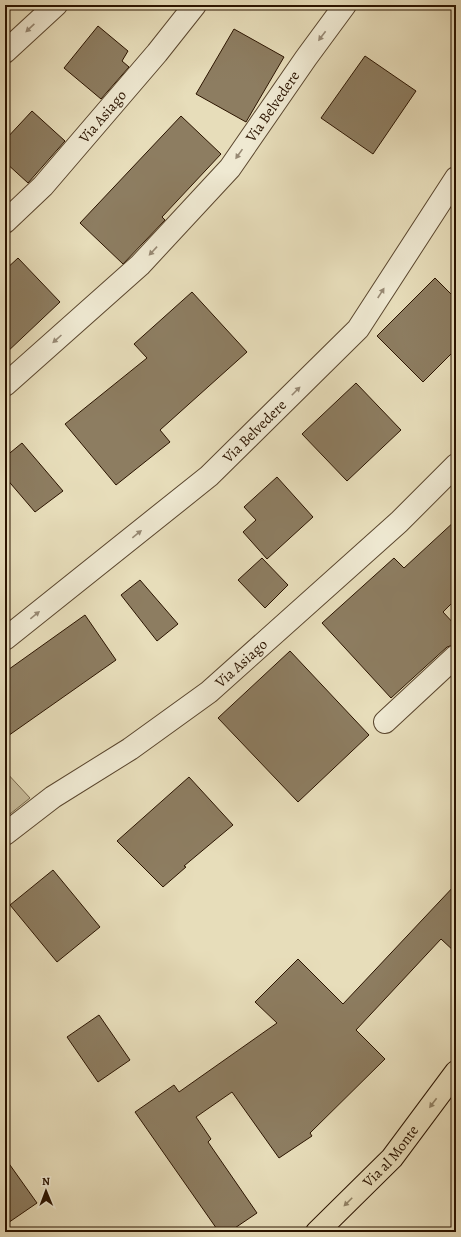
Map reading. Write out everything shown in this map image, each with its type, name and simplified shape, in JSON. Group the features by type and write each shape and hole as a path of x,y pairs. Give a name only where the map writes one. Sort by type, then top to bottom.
{"main road":[{"name":"Via al Monte","path":"317,1232 392,1158 456,1072"}],"street":[{"path":"5,52 56,5"},
{"name":"Via Asiago","path":"5,222 43,186 157,53 195,5"},
{"name":"Via Belvedere","path":"5,385 140,265 230,168 306,58 345,5"},
{"name":"Via Belvedere","path":"5,639 209,476 358,329 456,178"},
{"name":"Via Asiago","path":"5,834 53,797 130,748 209,692 399,522 456,464"},
{"path":"385,722 456,656"}],"shaded area":[{"path":"5,771 30,798 5,818"}],"building":[{"path":"98,26 128,51 122,61 129,67 101,99 64,68"},
{"path":"234,29 284,57 246,122 196,94"},
{"path":"365,56 416,91 373,154 321,118"},
{"path":"32,111 65,141 28,183 5,162 5,140"},
{"path":"181,116 221,154 162,217 165,220 123,264 80,223"},
{"path":"18,258 60,302 5,354 5,270"},
{"path":"435,278 456,299 456,349 423,382 377,336"},
{"path":"192,292 247,352 160,430 170,442 116,485 65,424 147,358 134,344"},
{"path":"356,383 401,430 347,481 302,434"},
{"path":"22,443 63,491 35,512 5,477 5,457"},
{"path":"277,477 313,517 267,559 243,532 256,520 244,507"},
{"path":"456,520 456,599 443,612 456,626 456,644 447,647 391,698 322,623 394,558 404,568"},
{"path":"262,558 288,585 265,608 238,580"},
{"path":"140,580 178,624 157,641 121,595"},
{"path":"85,615 116,660 5,738 5,672"},
{"path":"290,651 369,735 298,802 218,718"},
{"path":"189,777 233,825 184,866 186,867 163,887 117,841"},
{"path":"53,870 100,927 57,962 10,905"},
{"path":"456,884 456,953 441,939 356,1030 385,1059 310,1133 312,1136 279,1158 232,1092 196,1117 211,1139 208,1142 257,1213 229,1232 219,1232 135,1112 174,1085 179,1092 277,1023 255,1002 298,959 343,1004"},
{"path":"99,1015 130,1060 98,1082 67,1037"},
{"path":"5,1158 37,1203 5,1225"}]}
